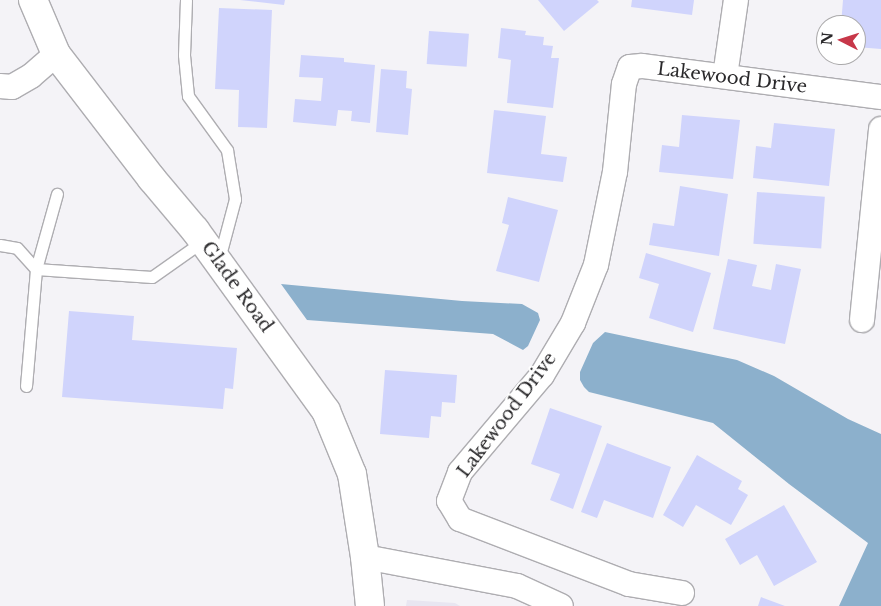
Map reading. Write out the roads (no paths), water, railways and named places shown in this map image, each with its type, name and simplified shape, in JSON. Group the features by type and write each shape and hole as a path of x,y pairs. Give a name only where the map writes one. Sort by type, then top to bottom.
{"main road":[{"name":"Glade Road","path":"33,0 56,54 152,179 211,251 326,411 352,474 365,557 370,606"}],"street":[{"path":"725,76 736,0"},
{"path":"0,86 12,87 31,76 56,54"},
{"name":"Lakewood Drive","path":"682,593 630,584 460,519 449,502 460,472 542,375 573,323 596,265 615,172 624,84 630,68 642,66 881,97"},
{"path":"862,320 881,129"},
{"path":"365,557 517,586 561,606"}],"lane":[{"path":"0,245 17,248 36,269 152,277 211,251 236,199 227,150 188,96 184,56 186,0"},
{"path":"26,386 36,269 57,194"}],"water":[{"path":"281,284 462,301 522,304 538,313 540,320 528,346 523,350 493,334 307,320"},
{"path":"605,332 737,360 774,376 848,419 881,434 881,606 839,606 868,543 789,484 713,423 589,392 580,380 580,372 593,343"}]}
